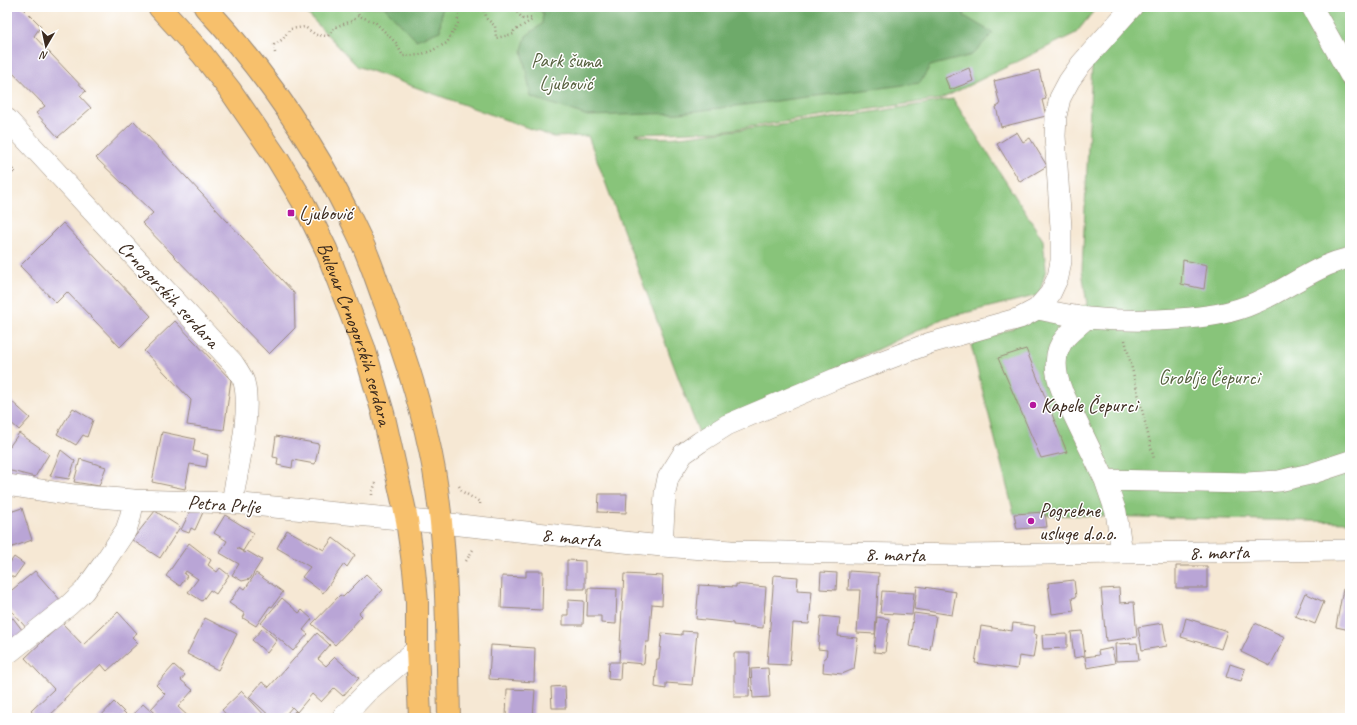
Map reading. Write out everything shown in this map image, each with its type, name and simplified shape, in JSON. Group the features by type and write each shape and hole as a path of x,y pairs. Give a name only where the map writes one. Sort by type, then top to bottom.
{"main road":[{"name":"Bulevar Crnogorskih serdara","path":"159,7 202,54 230,90 278,160 302,200 326,249 364,348 383,413 407,520 417,596 417,649 420,718"},
{"name":"Bulevar Crnogorskih serdara","path":"205,7 259,71 313,150 335,189 360,239 403,349 434,470 441,523 446,605 449,718"}],"street":[{"path":"662,546 665,493 668,478 683,454 700,442 728,425 835,379 930,343 1020,318 1037,309 1053,289 1058,278 1061,261 1061,228 1055,136 1056,116 1060,98 1069,81 1081,64 1132,7"},
{"path":"1312,7 1350,74"},
{"name":"Crnogorskih serdara","path":"7,119 228,357 237,369 244,381 247,404 232,503"},
{"path":"1037,309 1087,318 1120,320 1198,318 1232,312 1258,302 1311,273 1339,260 1350,258"},
{"path":"1087,318 1065,338 1059,347 1056,359 1056,377 1105,480 1116,512 1122,553"},
{"path":"1105,480 1247,483 1279,481 1310,474 1350,461"},
{"name":"Petra Prlje","path":"7,485 73,495 134,500 232,503 441,523"},
{"path":"10,652 68,606 84,591 126,530 134,500"},
{"name":"8. marta","path":"441,523 662,546 731,550 963,556 1350,550"},
{"path":"342,718 367,692 417,649"}],"path":[{"path":"355,7 359,16 375,22 396,43 403,56 419,55 447,43 458,23 457,7"},
{"path":"483,7 487,19 495,26 496,38 514,34 514,31 532,20 530,18 523,19 515,10 515,7"},
{"path":"275,53 274,45 284,39 290,29 305,27 316,35 328,36 335,27 352,21 359,16"},
{"path":"1120,320 1159,481"}],"green space":[{"name":"Park šuma Ljubović","path":"301,7 1097,7 1076,33 941,99 721,131 635,134 666,138 687,136 865,113 953,99 1043,240 1046,269 1039,295 944,318 699,433 588,136 553,137 357,66"},
{"path":"384,7 442,7 440,31 416,40"},
{"name":"Park šuma Ljubović","path":"534,7 966,7 964,16 993,33 972,55 930,66 920,83 680,113 588,116 531,97 522,50 526,36 542,24 543,13"},
{"name":"Groblje Čepurci","path":"1145,7 1350,7 1350,522 1014,514 971,345 1053,312 1087,305 1082,270 1092,64"}],"building":[{"path":"7,7 22,7 41,26 34,36 86,91 80,96 91,108 58,137 36,113 45,106 7,67 7,32 10,29 7,25"},
{"path":"969,68 973,81 950,90 945,78"},
{"path":"1039,70 1046,99 1042,100 1046,116 1001,127 996,107 1000,105 994,81"},
{"path":"134,121 294,293 295,328 269,354 142,223 153,213 96,158"},
{"path":"1017,132 1023,142 1030,138 1047,166 1020,182 997,144"},
{"path":"7,163 15,171 7,179"},
{"path":"63,223 151,316 120,347 67,292 56,303 20,266"},
{"path":"1183,260 1207,265 1204,289 1181,284"},
{"path":"175,321 231,380 224,430 187,425 191,400 144,351"},
{"name":"Kapele Čepurci","path":"1026,349 1067,452 1041,458 998,358"},
{"path":"9,399 30,418 19,430 7,419 7,402"},
{"path":"73,408 93,420 87,437 83,435 76,445 57,434"},
{"path":"162,432 195,439 193,451 208,455 206,467 190,464 185,489 152,482"},
{"path":"19,433 49,454 35,477 7,470 7,450"},
{"path":"276,436 319,444 315,464 293,460 292,468 277,465 278,458 273,457"},
{"path":"61,450 75,461 69,479 50,476"},
{"path":"80,459 106,467 99,486 74,482"},
{"path":"599,494 627,494 626,513 598,512"},
{"path":"193,505 204,510 195,530 191,528 189,533 181,530"},
{"path":"22,508 32,540 7,549 7,513"},
{"path":"155,511 180,527 160,558 132,540"},
{"name":"Pogrebne usluge d.o.o.","path":"1045,512 1047,527 1017,529 1014,514"},
{"path":"225,515 254,533 243,551 237,548 245,553 247,551 262,560 250,579 242,581 232,575 239,564 220,553 227,541 214,533"},
{"path":"287,530 324,550 333,538 355,555 347,567 344,564 323,593 302,577 310,567 277,548"},
{"path":"189,543 211,560 208,565 217,572 220,568 229,575 216,594 210,590 202,601 188,592 198,579 186,571 184,574 187,576 180,586 166,576"},
{"path":"14,557 24,564 14,578 7,573 7,567"},
{"path":"567,560 585,561 585,589 567,589"},
{"path":"1176,566 1207,566 1207,588 1176,588"},
{"path":"35,571 62,602 28,630 7,606 7,594"},
{"path":"526,571 543,571 542,610 501,608 502,576 526,577"},
{"path":"849,571 879,573 875,634 857,633 860,590 848,590"},
{"path":"821,572 837,573 836,590 820,589"},
{"path":"256,573 283,592 272,607 270,606 256,626 243,618 245,614 229,603 241,586 245,589"},
{"path":"366,574 383,590 359,613 362,616 335,645 312,624 340,595 343,597"},
{"path":"624,574 663,576 662,605 652,604 649,642 646,642 644,664 621,662 620,680 608,679 609,662 619,662"},
{"path":"774,575 798,577 797,590 812,591 809,624 793,623 790,665 767,664"},
{"path":"1074,580 1076,597 1072,598 1074,611 1052,614 1048,583"},
{"path":"736,584 766,587 763,628 696,619 699,585 736,587"},
{"path":"917,586 956,592 952,615 914,609"},
{"path":"588,588 617,589 616,624 601,623 601,616 587,616"},
{"path":"1119,588 1120,603 1134,602 1137,637 1106,641 1101,589"},
{"path":"1343,589 1350,590 1350,630 1336,627"},
{"path":"882,591 914,593 912,615 880,613"},
{"path":"1305,593 1324,602 1315,624 1295,616"},
{"path":"282,598 299,613 302,610 312,619 303,630 308,634 293,651 261,623"},
{"path":"568,600 584,601 583,625 563,625 563,615 568,615"},
{"path":"118,612 137,633 132,637 138,643 107,671 101,664 64,699 65,701 47,718 38,718 31,711 54,689 25,658 62,623 83,645"},
{"path":"914,613 936,616 930,650 909,646"},
{"path":"821,616 840,618 838,636 858,638 854,669 842,674 823,672 824,658 826,658 827,650 818,649"},
{"path":"877,617 889,619 885,653 874,652"},
{"path":"13,618 26,635 7,644 7,622"},
{"path":"205,618 237,634 218,670 187,654"},
{"path":"1186,618 1227,631 1221,649 1181,637"},
{"path":"1013,623 1035,626 1034,634 1037,635 1033,658 1019,656 1017,669 975,663 981,626 1012,631"},
{"path":"1163,623 1167,646 1142,650 1138,627"},
{"path":"1255,623 1285,637 1270,666 1241,652"},
{"path":"263,628 277,640 267,653 252,640"},
{"path":"682,631 697,632 692,685 666,683 666,689 655,687 657,659 659,659 662,633 682,635"},
{"path":"1082,631 1085,656 1074,658 1071,632"},
{"path":"317,633 330,645 318,659 326,666 335,657 359,678 343,696 334,688 321,702 312,694 297,712 292,707 283,718 272,718 249,697 262,682 269,687"},
{"path":"1067,634 1067,648 1043,649 1042,635"},
{"path":"1137,643 1139,660 1116,661 1115,644"},
{"path":"491,645 535,648 534,682 489,679"},
{"path":"1112,648 1115,663 1087,668 1085,657 1099,655 1098,651"},
{"path":"734,653 750,653 749,697 734,697"},
{"path":"1230,664 1245,669 1241,681 1226,677"},
{"path":"174,665 185,675 181,680 193,690 178,707 190,718 161,718 151,709 165,694 156,685"},
{"path":"768,668 770,697 753,698 751,669"},
{"path":"565,686 566,708 552,708 551,687"},
{"path":"507,689 535,690 533,718 506,718"},
{"path":"242,691 267,718 229,718 222,710"},
{"path":"114,702 126,714 122,718 99,718"},
{"path":"143,704 155,715 152,718 136,718 133,715"},
{"path":"295,711 302,718 288,718"}],"place":[{"name":"Ljubović","path":"291,213"},
{"name":"Kapele Čepurci","path":"1033,405"},
{"name":"Pogrebne usluge d.o.o.","path":"1031,521"}]}
